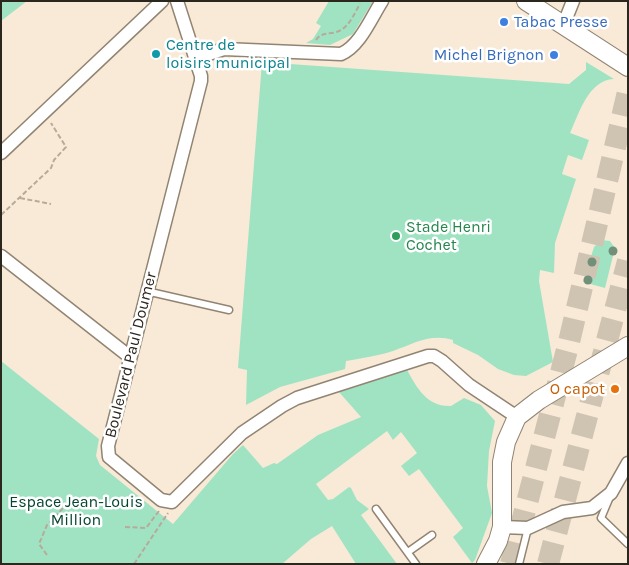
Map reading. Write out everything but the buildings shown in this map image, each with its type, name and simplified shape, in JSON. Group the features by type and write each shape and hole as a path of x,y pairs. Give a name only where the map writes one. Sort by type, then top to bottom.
{"street":[{"path":"1,154 162,1"},
{"name":"Boulevard Paul Doumer","path":"169,502 161,500 109,457 107,453 146,291 201,81 196,58 177,1"},
{"path":"196,58 224,49 340,54 349,51 382,1"},
{"path":"526,1 628,67"},
{"path":"564,26 573,1"},
{"path":"1,256 130,357"},
{"path":"486,564 498,541 502,527 502,462 506,442 517,417 539,400 626,352"},
{"path":"169,502 242,433 282,406 306,396 428,356 434,356 442,361 469,385 517,417"},
{"path":"502,527 528,528 563,512 592,508 611,493 628,463"}],"lane":[{"path":"146,291 229,310"},
{"path":"611,493 601,518 628,544"},
{"path":"376,509 416,564"},
{"path":"519,564 528,528"},
{"path":"408,552 432,535"}],"path":[{"path":"311,54 317,38 324,33 337,32 345,28 360,4"},
{"path":"1,215 51,168 54,160 66,147 44,112"},
{"path":"20,198 51,204"},
{"path":"125,527 146,528 169,502"},
{"path":"134,564 167,518 169,502"},
{"path":"47,555 39,544 46,525 65,506"}],"green space":[{"path":"1,1 27,1 1,21"},
{"path":"329,1 373,1 353,34 330,45 306,43 313,39 321,26 316,23"},
{"name":"Stade Henri Cochet","path":"262,62 569,84 586,70 586,62 614,79 597,85 591,92 581,108 570,133 589,140 582,160 568,155 562,174 576,179 555,243 554,273 540,270 539,281 553,362 526,376 514,375 498,369 478,355 453,343 453,340 445,338 429,339 387,353 346,361 345,369 280,387 246,405 247,370 238,368"},
{"path":"601,240 610,241 615,248 605,288 583,282 594,247"},
{"name":"Espace Jean-Louis Million","path":"1,361 99,439 96,456 100,465 173,524 233,454 243,445 263,468 274,463 277,464 318,435 361,417 339,392 407,370 419,390 429,400 451,406 464,398 481,405 495,421 489,451 487,486 492,513 475,560 472,563 453,537 463,528 419,469 409,476 401,466 417,453 401,432 393,440 387,431 316,484 328,500 333,499 349,487 351,488 357,500 369,509 361,515 397,564 356,564 332,526 311,539 282,564 1,564"}],"tunnel":[{"path":"511,564 569,342 628,92"},
{"path":"548,564 628,261"}],"place":[{"name":"Tabac Presse","path":"504,22"},
{"name":"Centre de loisirs municipal","path":"156,54"},
{"name":"Michel Brignon","path":"554,55"},
{"name":"Stade Henri Cochet","path":"396,236"},
{"name":"O capot","path":"615,389"}]}
